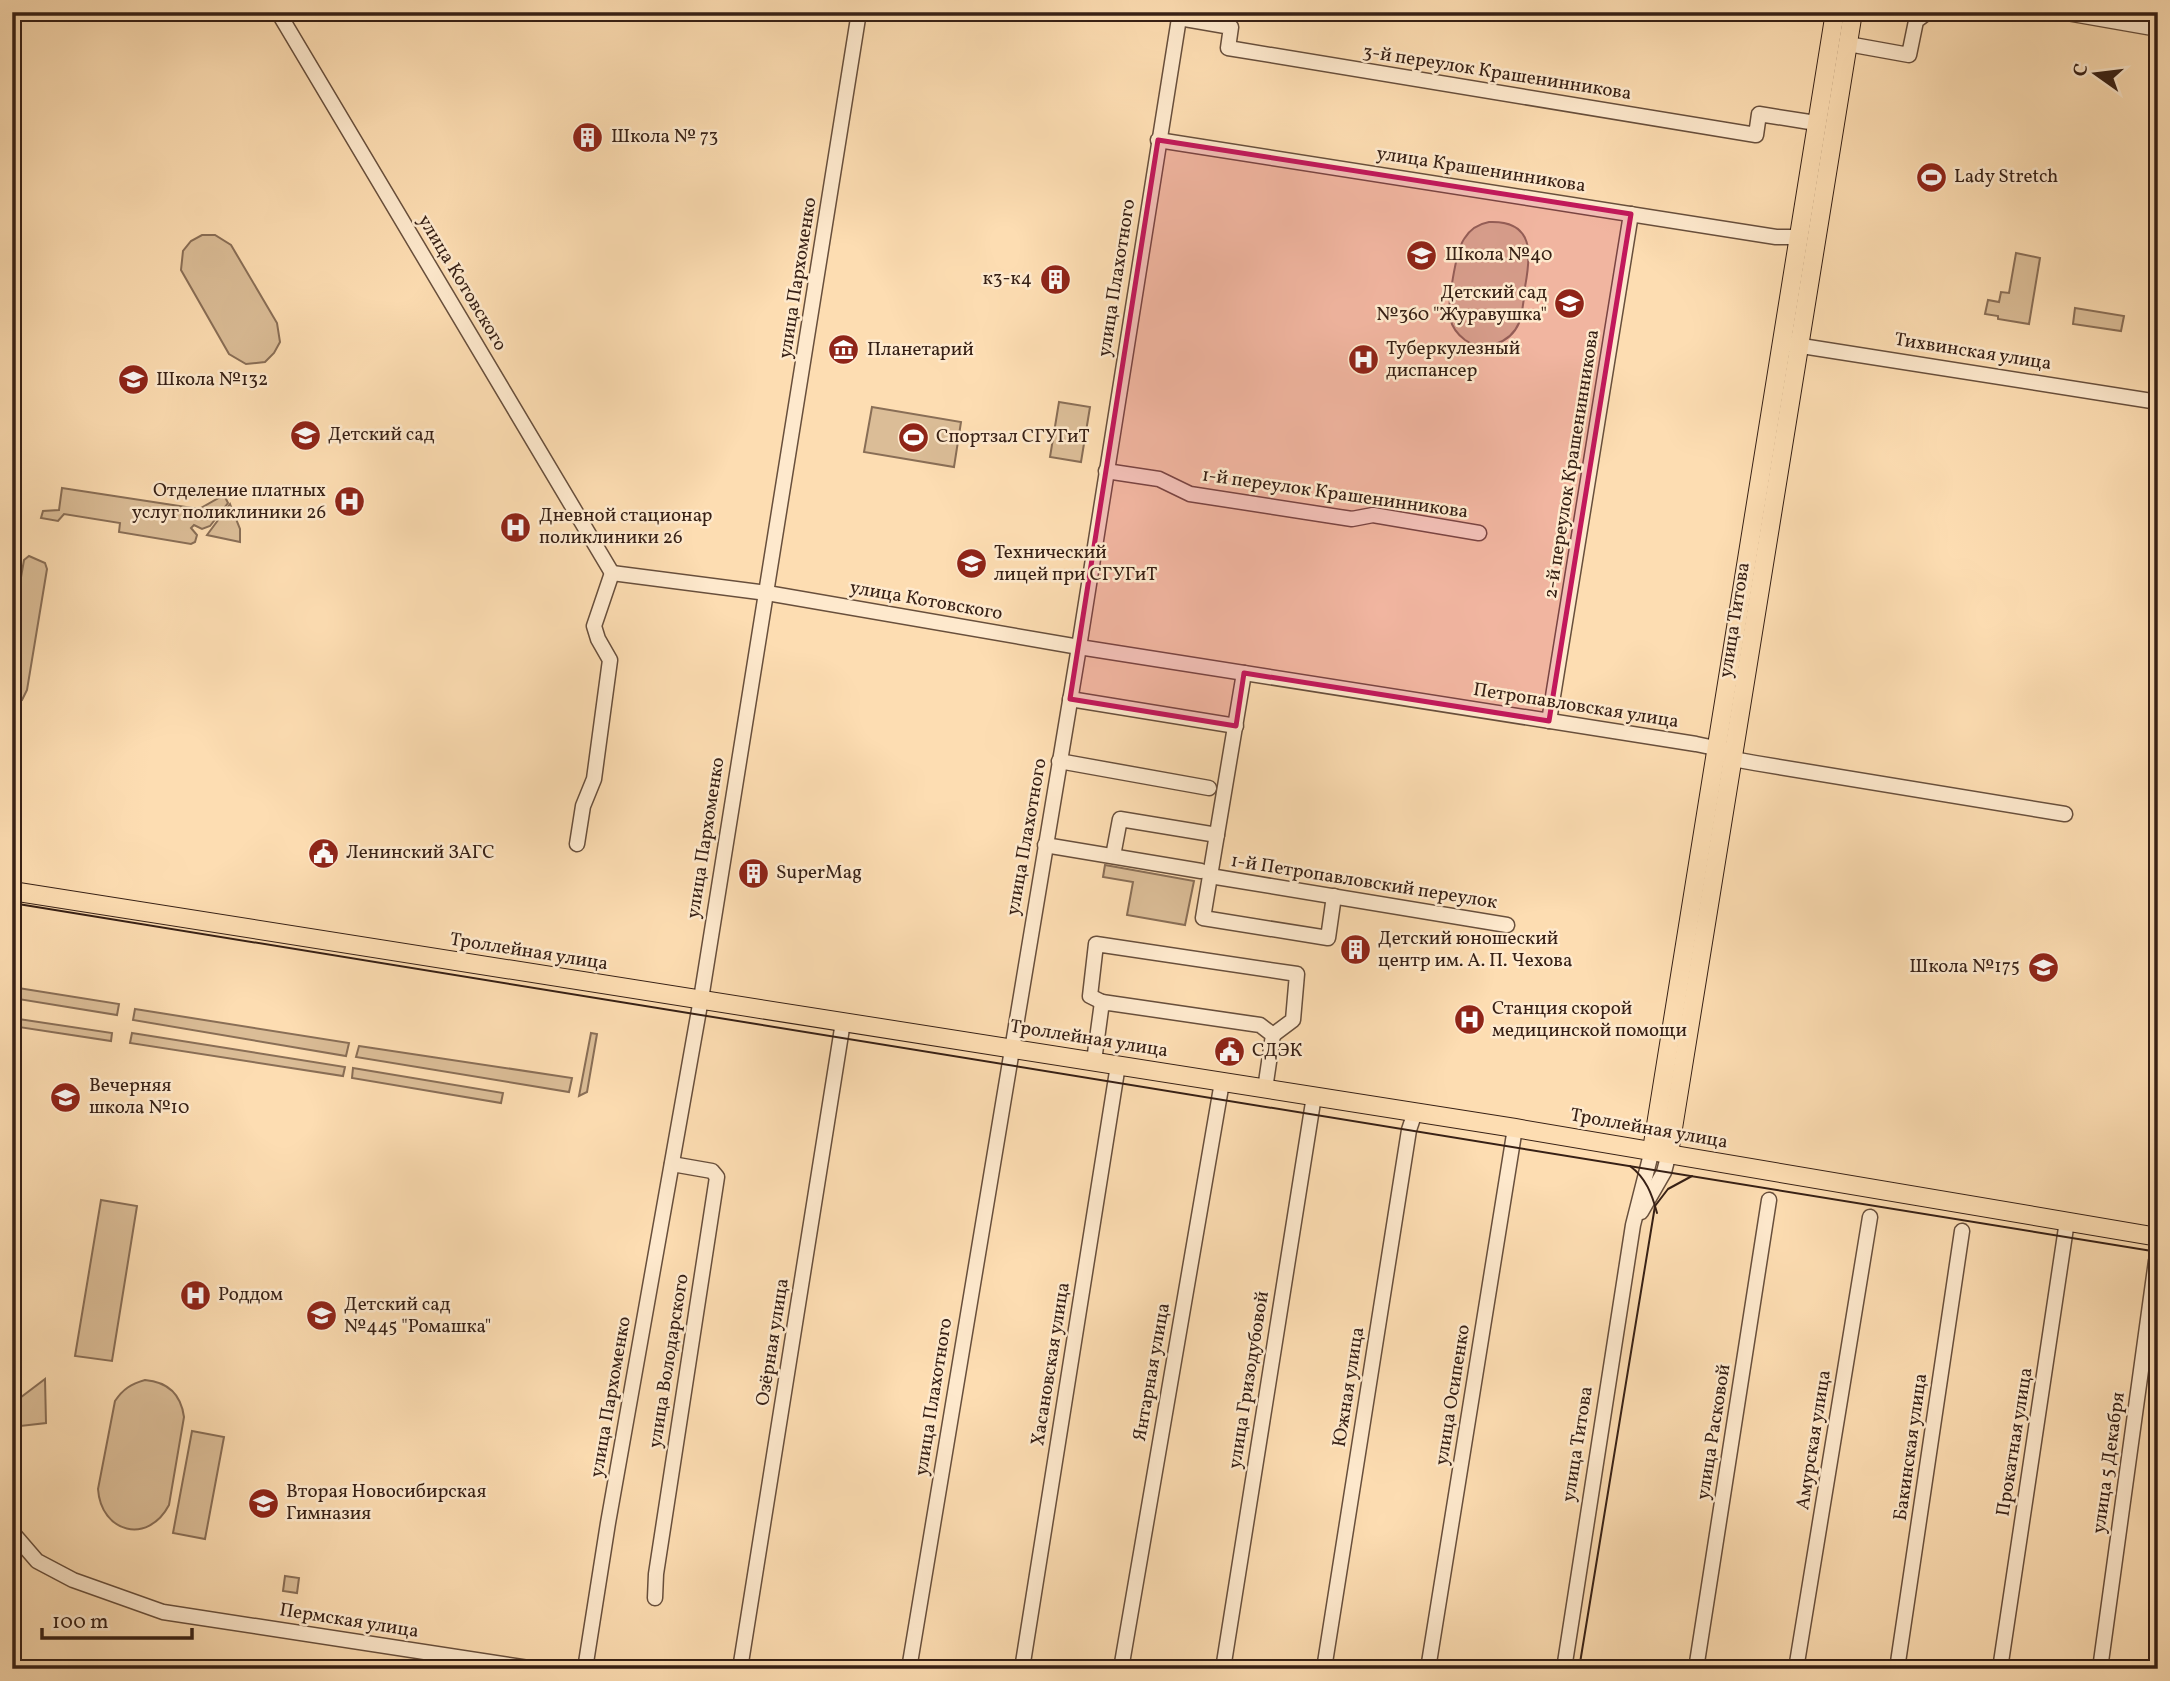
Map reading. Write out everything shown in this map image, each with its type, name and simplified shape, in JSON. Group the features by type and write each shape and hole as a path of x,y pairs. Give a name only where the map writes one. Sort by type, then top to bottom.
{"main road":[{"name":"улица Титова","path":"1661,1152 1715,748 1835,12"},
{"name":"улица Титова","path":"1661,1152 1733,759 1853,12"},
{"name":"Троллейная улица","path":"12,891 1515,1128 2158,1237"}],"street":[{"name":"улица Котовского","path":"278,12 612,573 767,593 1079,647"},
{"name":"улица Пархоменко","path":"585,1669 701,999 859,12"},
{"path":"1848,44 1909,55 1916,21 1928,12"},
{"path":"2061,12 2158,29"},
{"name":"3-й переулок Крашенинникова","path":"1179,15 1231,27 1228,48 1756,135 1759,114 1816,123"},
{"name":"улица Плахотного","path":"909,1669 1010,1048 1079,647 1179,15"},
{"name":"улица Крашенинникова","path":"1158,140 1776,237 1797,237"},
{"name":"2-й переулок Крашенинникова","path":"1549,721 1632,214"},
{"name":"Тихвинская улица","path":"1781,343 2158,402"},
{"name":"1-й переулок Крашенинникова","path":"1106,471 1159,479 1190,494 1352,519 1373,515 1479,533"},
{"path":"577,844 583,806 594,779 610,660 594,626 612,573"},
{"name":"Петропавловская улица","path":"1079,647 1715,748 1733,759 2065,814"},
{"name":"1-й Петропавловский переулок","path":"1205,874 1217,835 1244,673"},
{"path":"1070,699 1236,726"},
{"path":"1059,761 1209,788"},
{"path":"1114,856 1120,819 1217,835"},
{"name":"1-й Петропавловский переулок","path":"1045,845 1507,925"},
{"path":"1205,874 1203,918 1328,938 1334,896"},
{"path":"1265,1088 1272,1035 1293,1020 1297,974 1096,944 1090,996 1102,1002 1260,1025 1272,1035"},
{"path":"1094,1061 1102,1002"},
{"name":"Озёрная улица","path":"740,1669 843,1022"},
{"name":"Хасановская улица","path":"1021,1669 1118,1065"},
{"name":"Янтарная улица","path":"1121,1669 1222,1082"},
{"name":"улица Гризодубовой","path":"1223,1669 1314,1097"},
{"name":"Южная улица","path":"1324,1669 1409,1130 1415,1112"},
{"name":"улица Осипенко","path":"1428,1669 1515,1128"},
{"name":"улица Титова","path":"1564,1669 1633,1225 1664,1172 1661,1152"},
{"name":"улица Володарского","path":"655,1598 656,1574 717,1177 712,1171 672,1164"},
{"name":"улица Расковой","path":"1696,1669 1769,1200"},
{"name":"Амурская улица","path":"1796,1669 1870,1217"},
{"name":"Прокатная улица","path":"2000,1669 2067,1221"},
{"name":"Бакинская улица","path":"1898,1669 1962,1231"},
{"name":"улица 5 Декабря","path":"2099,1669 2156,1262"},
{"name":"Пермская улица","path":"12,1532 37,1561 61,1574 163,1612 535,1669"}],"highlighted area":[{"path":"1158,140 1631,214 1549,721 1244,673 1236,726 1070,699"}],"shaded area":[{"path":"1489,222 1504,223 1522,233 1528,252 1528,263 1521,314 1515,330 1503,341 1480,345 1465,340 1455,330 1450,318 1450,302 1461,245 1469,232"},
{"path":"202,235 215,235 231,245 277,323 280,342 265,362 246,364 229,354 181,270 183,251 191,241"},
{"path":"2016,253 2040,258 2029,324 1985,314 1988,300 1999,302 2001,292 2009,293"},
{"path":"2075,308 2124,316 2121,331 2073,324"},
{"path":"1059,402 1090,407 1081,462 1050,457"},
{"name":"Спортзал СГУГиТ","path":"872,407 961,422 954,467 864,452"},
{"path":"62,488 199,509 224,495 228,503 210,526 202,529 194,525 191,528 197,535 195,542 191,544 119,532 120,523 64,514 58,521 41,518 43,511 59,510"},
{"path":"230,504 240,529 240,542 207,535"},
{"path":"29,556 45,563 47,569 27,690 18,703 12,702 12,629 24,560"},
{"path":"1105,865 1194,881 1185,925 1127,915 1133,882 1103,877"},
{"path":"12,987 119,1004 117,1015 12,998"},
{"path":"135,1009 349,1043 346,1056 133,1020"},
{"path":"12,1018 112,1033 111,1041 12,1026"},
{"path":"132,1033 345,1067 343,1076 130,1043"},
{"path":"591,1033 597,1034 587,1092 579,1096"},
{"path":"359,1046 572,1078 569,1092 356,1057"},
{"path":"353,1068 503,1093 501,1103 352,1078"},
{"path":"101,1200 137,1206 112,1361 75,1356"},
{"path":"45,1379 46,1423 12,1427 12,1404"},
{"path":"145,1380 160,1383 172,1391 180,1402 184,1417 169,1505 160,1518 149,1526 138,1529 116,1524 107,1516 98,1489 115,1401 128,1387"},
{"path":"192,1431 224,1437 205,1539 173,1533"},
{"path":"285,1576 299,1578 297,1593 283,1591"}],"tram line":[{"path":"12,903 2158,1252"},
{"path":"1630,1166 1648,1187 1657,1213"},
{"path":"1579,1669 1655,1206 1668,1189 1692,1176"}],"place":[{"name":"Школа № 73","path":"588,137"},
{"name":"Lady Stretch","path":"1931,177"},
{"name":"Школа №40","path":"1422,255"},
{"name":"к3-к4","path":"1055,279"},
{"name":"Детский сад №360 \"Журавушка\"","path":"1570,304"},
{"name":"Планетарий","path":"844,350"},
{"name":"Туберкулезный диспансер","path":"1363,360"},
{"name":"Школа №132","path":"133,380"},
{"name":"Детский сад","path":"305,435"},
{"name":"Спортзал СГУГиТ","path":"913,437"},
{"name":"Отделение платных услуг поликлиники 26","path":"349,502"},
{"name":"Дневной стационар поликлиники 26","path":"516,527"},
{"name":"Технический лицей при СГУГиТ","path":"971,564"},
{"name":"Ленинский ЗАГС","path":"323,853"},
{"name":"SuperMag","path":"753,873"},
{"name":"Детский юношеский центр им. А. П. Чехова","path":"1355,950"},
{"name":"Школа №175","path":"2043,967"},
{"name":"Станция скорой медицинской помощи","path":"1469,1020"},
{"name":"СДЭК","path":"1229,1051"},
{"name":"Вечерняя школа №10","path":"66,1097"},
{"name":"Роддом","path":"195,1295"},
{"name":"Детский сад №445 \"Ромашка\"","path":"321,1316"},
{"name":"Вторая Новосибирская Гимназия","path":"263,1503"}]}
